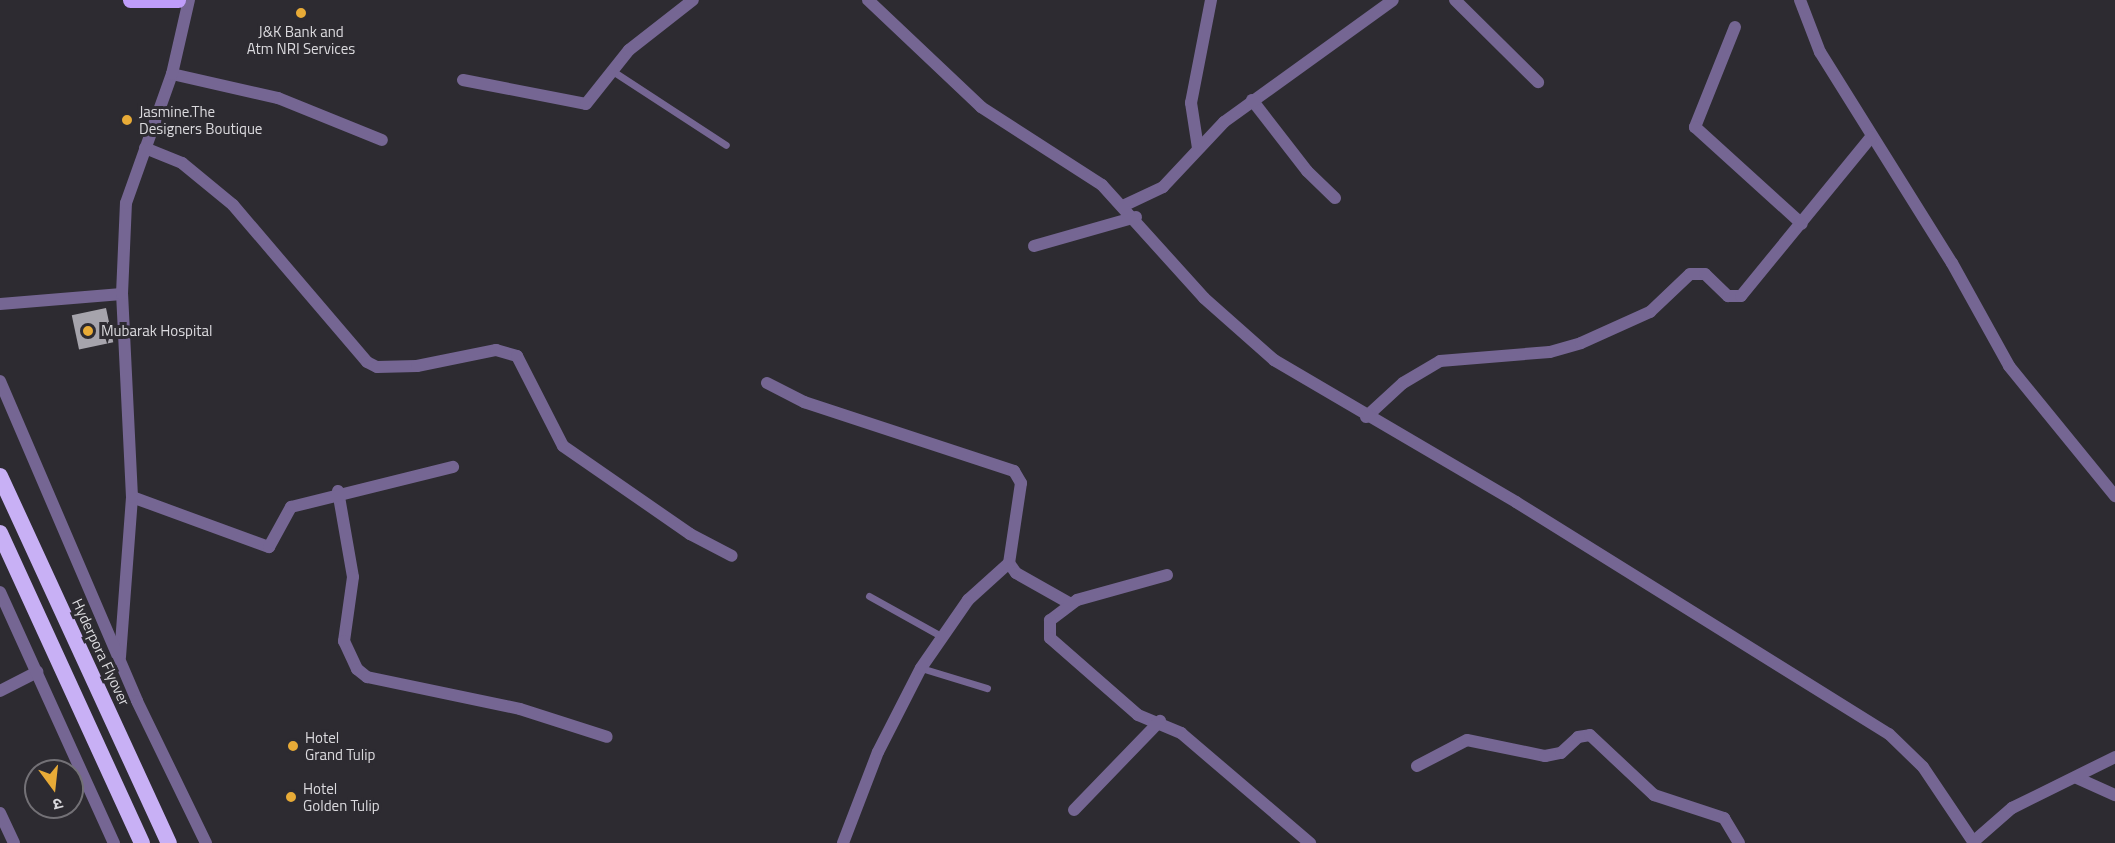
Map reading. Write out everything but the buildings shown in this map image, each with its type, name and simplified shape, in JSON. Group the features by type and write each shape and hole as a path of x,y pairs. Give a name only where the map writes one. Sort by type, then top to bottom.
{"highway":[{"name":"Hyderpora Flyover","path":"0,476 169,843"},
{"path":"0,533 142,843"}],"main road":[{"path":"130,0 178,0"}],"street":[{"path":"120,657 132,497 122,294 126,203 172,74 189,0"},
{"path":"463,80 586,104 611,70 693,0"},
{"path":"868,0 981,107 1076,165 1125,205 1246,338 1366,417 1516,502 1889,734 1923,767 1973,843 2012,808 2077,778 2115,757"},
{"path":"1198,148 1191,103 1211,0"},
{"path":"1125,205 1162,187 1198,148 1252,100 1393,0"},
{"path":"1455,0 1538,82"},
{"path":"1800,0 1820,52 2025,390 2115,496"},
{"path":"1735,27 1695,127 1802,224"},
{"path":"172,74 278,98 382,140"},
{"path":"1252,100 1307,171 1335,198"},
{"path":"1366,417 1410,378 1440,361 1550,352 1590,340 1650,312 1696,272 1728,296 1741,296 1871,137"},
{"path":"145,148 182,163 225,198 366,362 376,367 417,366 496,350 517,356 563,446 690,534 732,556"},
{"path":"1034,246 1136,217"},
{"path":"0,304 122,294"},
{"path":"0,381 120,657 206,843"},
{"path":"767,383 804,402 1014,471 1021,483 1009,563 968,600 921,668 878,752 843,843"},
{"path":"132,497 269,547 279,538 288,509 338,491 453,467"},
{"path":"338,491 353,577 344,641 357,669 367,677 520,709 607,736"},
{"path":"1009,563 1016,573 1071,604"},
{"path":"1167,575 1071,604 1050,620 1050,638 1138,715 1160,721 1201,749 1310,843"},
{"path":"0,592 114,843"},
{"path":"0,691 37,672"},
{"path":"1074,810 1160,721"},
{"path":"1417,766 1467,741 1545,756 1561,753 1578,737 1590,735 1654,795 1724,818 1739,843"},
{"path":"2077,778 2115,795"},
{"path":"0,813 14,843"}],"lane":[{"path":"611,70 726,145"},
{"path":"869,596 941,636"},
{"path":"921,668 987,688"}],"place":[{"name":"J&K Bank and Atm NRI Services","path":"301,13"},
{"name":"Jasmine.The Designers Boutique","path":"127,120"},
{"name":"Mubarak Hospital","path":"88,331"},
{"name":"Hotel Grand Tulip","path":"293,746"},
{"name":"Hotel Golden Tulip","path":"291,797"}]}
